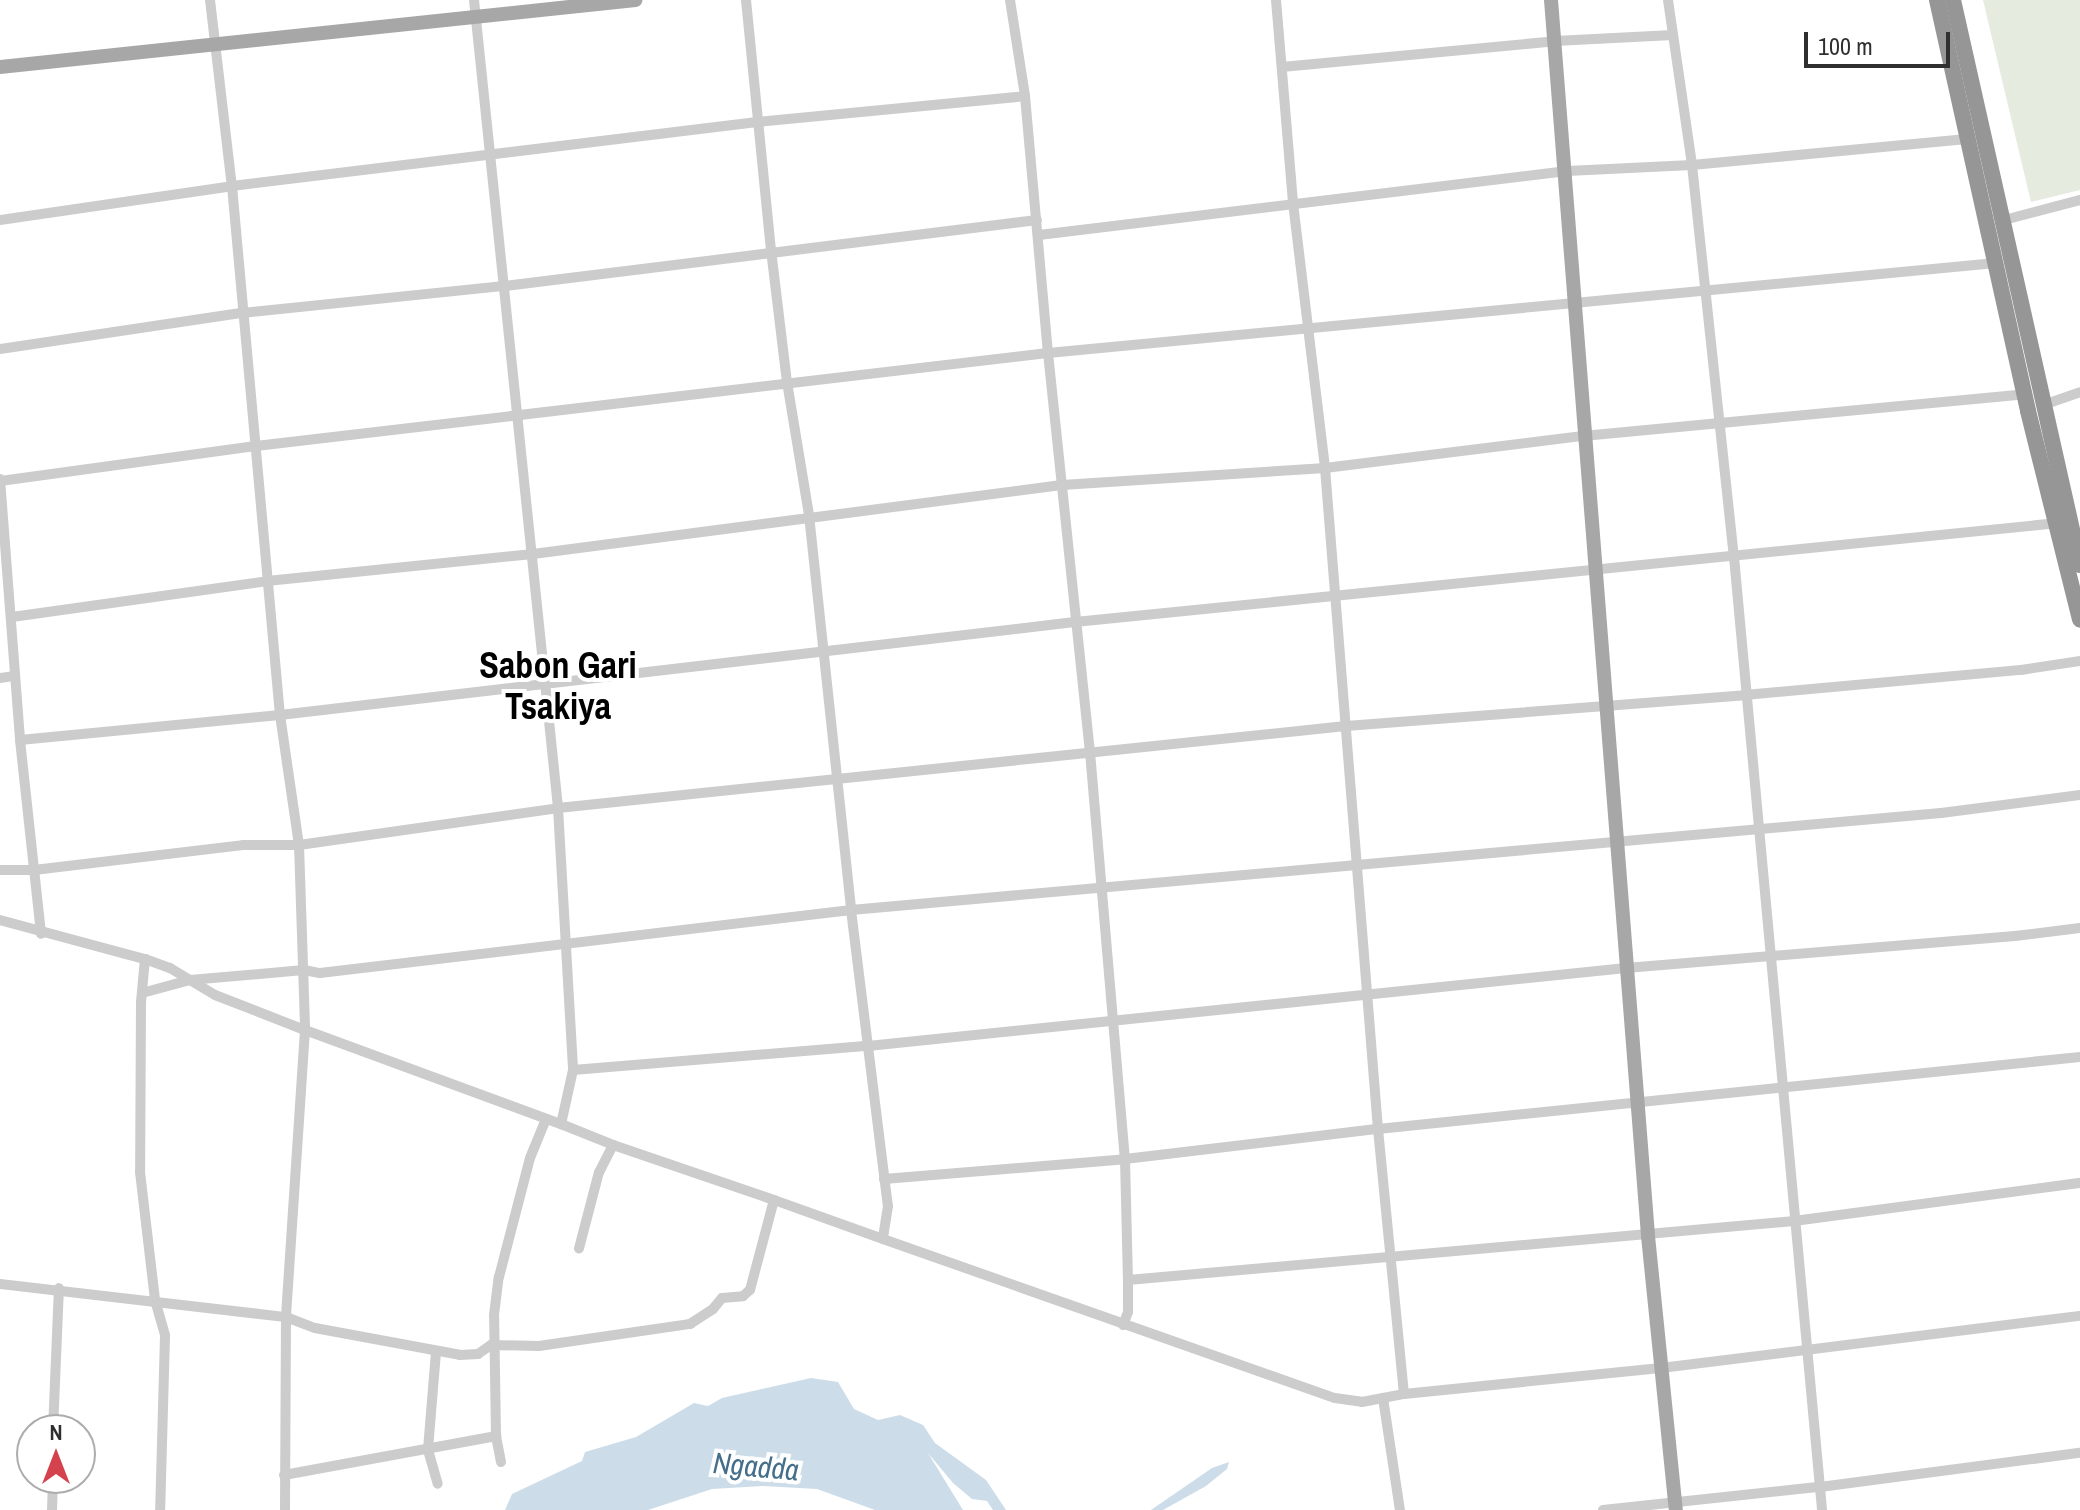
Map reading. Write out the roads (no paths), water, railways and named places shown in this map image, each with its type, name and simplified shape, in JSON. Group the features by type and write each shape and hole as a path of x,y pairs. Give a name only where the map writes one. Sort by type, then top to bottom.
{"highway":[{"path":"1937,0 2025,394 2062,522 2080,565"},
{"path":"1953,0 2046,404 2062,522 2080,620"}],"main road":[{"path":"0,67 215,47 635,0"},
{"path":"1551,0 1567,171 1583,436 1626,968 1640,1103 1648,1236 1675,1506"}],"street":[{"path":"210,0 232,186 280,715 299,845 305,1030 286,1317 285,1510"},
{"path":"474,0 558,808 573,1070 561,1124"},
{"path":"746,0 771,250 787,382 809,515 851,910 888,1206 883,1239"},
{"path":"1010,0 1025,96 1039,235 1048,353 1090,752 1125,1159 1128,1312 1123,1325"},
{"path":"1276,0 1293,203 1325,468 1378,1129 1404,1394"},
{"path":"1668,0 1692,165 1734,557 1822,1510"},
{"path":"1282,67 1555,41 1673,35"},
{"path":"0,220 232,186 490,157 757,122 1025,96"},
{"path":"1039,235 1567,171 1692,165 1967,139"},
{"path":"2004,220 2080,200"},
{"path":"0,349 242,313 505,286 771,250 1037,220"},
{"path":"41,934 20,740 0,486 256,446 519,417 787,382 1048,353 1996,263"},
{"path":"2046,404 2080,392"},
{"path":"12,617 267,581 533,554 809,515 1062,485 1325,468 1583,436 2025,394"},
{"path":"20,740 280,715 546,681 1075,622 2062,522"},
{"path":"0,870 34,870 243,845 299,845 558,808 1346,726 1745,695 2021,670 2080,661"},
{"path":"0,678 15,676"},
{"path":"142,993 190,980 304,970 320,973 851,910 1941,813 2080,795"},
{"path":"0,920 41,934 145,959 215,995 613,1145 1335,1398 1362,1402 1404,1394 1661,1368 2080,1316"},
{"path":"573,1070 868,1046 1112,1018 1771,954 2015,936 2080,928"},
{"path":"145,959 140,1172 155,1300 165,1336 160,1510"},
{"path":"884,1179 1125,1159 1378,1129 2080,1057"},
{"path":"501,1462 496,1436 497,1369 491,1345 499,1277 534,1144 546,1119"},
{"path":"579,1248 599,1172 613,1145"},
{"path":"1128,1280 1392,1255 1648,1236 1794,1221 2080,1183"},
{"path":"0,1284 59,1288 286,1317 315,1328 436,1352 478,1354 491,1345 539,1346 648,1331 699,1320 722,1298 743,1296 750,1290 774,1200"},
{"path":"54,1414 59,1288"},
{"path":"436,1352 428,1450 438,1484"},
{"path":"1383,1398 1400,1510"},
{"path":"284,1475 496,1436"},
{"path":"1603,1510 1675,1506 2080,1453"}],"water":[{"name":"Ngadda","path":"811,1378 838,1382 854,1409 878,1420 900,1415 923,1425 935,1443 986,1480 1006,1510 993,1510 987,1501 972,1499 953,1483 928,1453 963,1510 875,1510 817,1489 763,1486 712,1489 648,1510 505,1510 512,1494 582,1461 585,1452 636,1437 694,1403 708,1406 722,1398"},
{"path":"1229,1462 1227,1469 1206,1486 1163,1510 1151,1510 1212,1468"}],"district":[{"name":"Sabon Gari Tsakiya","path":"558,686"}]}
